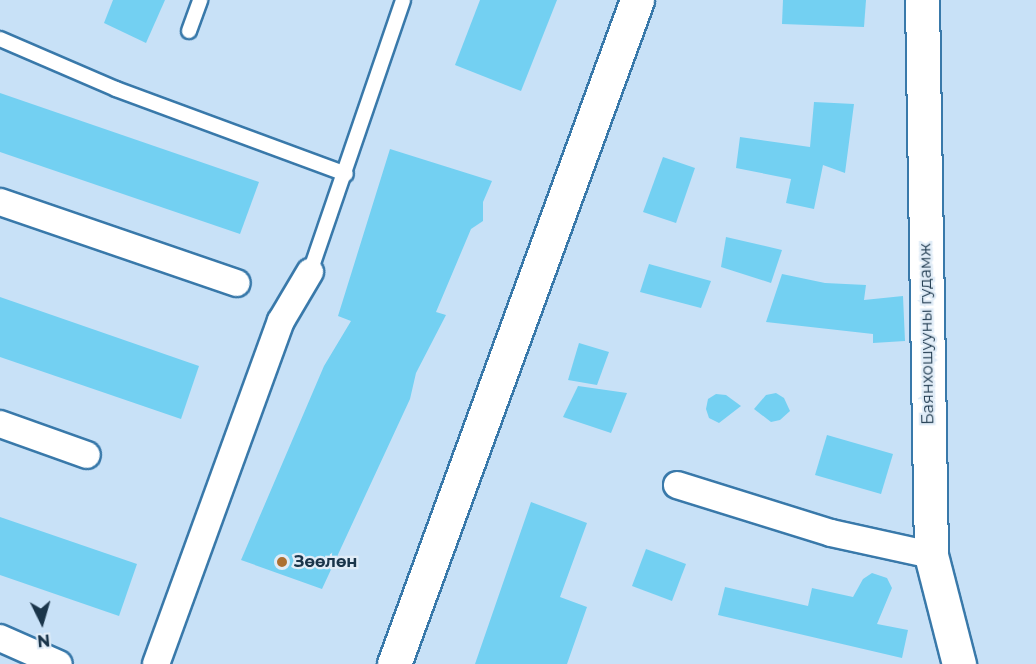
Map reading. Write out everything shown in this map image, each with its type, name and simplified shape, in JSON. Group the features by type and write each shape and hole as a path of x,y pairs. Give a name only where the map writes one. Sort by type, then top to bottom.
{"street":[{"path":"394,664 637,0"},
{"name":"Баянхошууны гудамж","path":"922,0 931,555 959,664"},
{"path":"0,202 237,283"},
{"path":"156,664 280,321 310,272"},
{"path":"0,424 87,455"},
{"path":"677,485 831,534 931,555"},
{"path":"0,638 59,664"}],"lane":[{"path":"189,31 200,0"},
{"path":"310,272 346,174 403,0"},
{"path":"0,39 116,89 346,174"}],"building":[{"path":"113,0 165,0 146,43 104,23"},
{"path":"480,0 557,0 521,91 455,65"},
{"path":"783,0 866,0 864,27 782,24"},
{"path":"0,93 259,182 240,234 0,152"},
{"path":"814,102 854,104 845,173 823,165 814,209 786,203 791,179 736,168 740,137 810,147"},
{"path":"390,149 492,181 483,202 483,221 471,229 436,312 446,315 416,373 410,399 322,589 241,560 324,366 351,321 338,316"},
{"path":"663,157 695,168 676,223 643,212"},
{"path":"726,237 782,250 771,283 721,267"},
{"path":"649,264 711,281 701,308 640,292"},
{"path":"782,274 825,283 866,285 864,300 903,296 905,341 873,343 873,334 766,322"},
{"path":"0,297 199,366 181,419 0,357"},
{"path":"579,343 609,352 597,385 568,380"},
{"path":"578,386 627,393 611,433 563,417"},
{"path":"776,393 784,398 790,411 780,420 771,422 754,409 766,395"},
{"path":"716,394 726,395 741,406 719,423 709,418 706,409 708,399"},
{"path":"827,435 893,454 881,494 815,475"},
{"path":"531,502 587,523 560,597 587,607 567,664 475,664"},
{"path":"0,517 137,564 119,616 0,575"},
{"path":"646,549 686,564 672,601 632,586"},
{"path":"872,573 887,578 892,588 877,624 908,630 902,658 718,615 725,587 808,606 812,588 853,597 863,579"}],"place":[{"name":"Зөөлөн","path":"282,562"}]}
